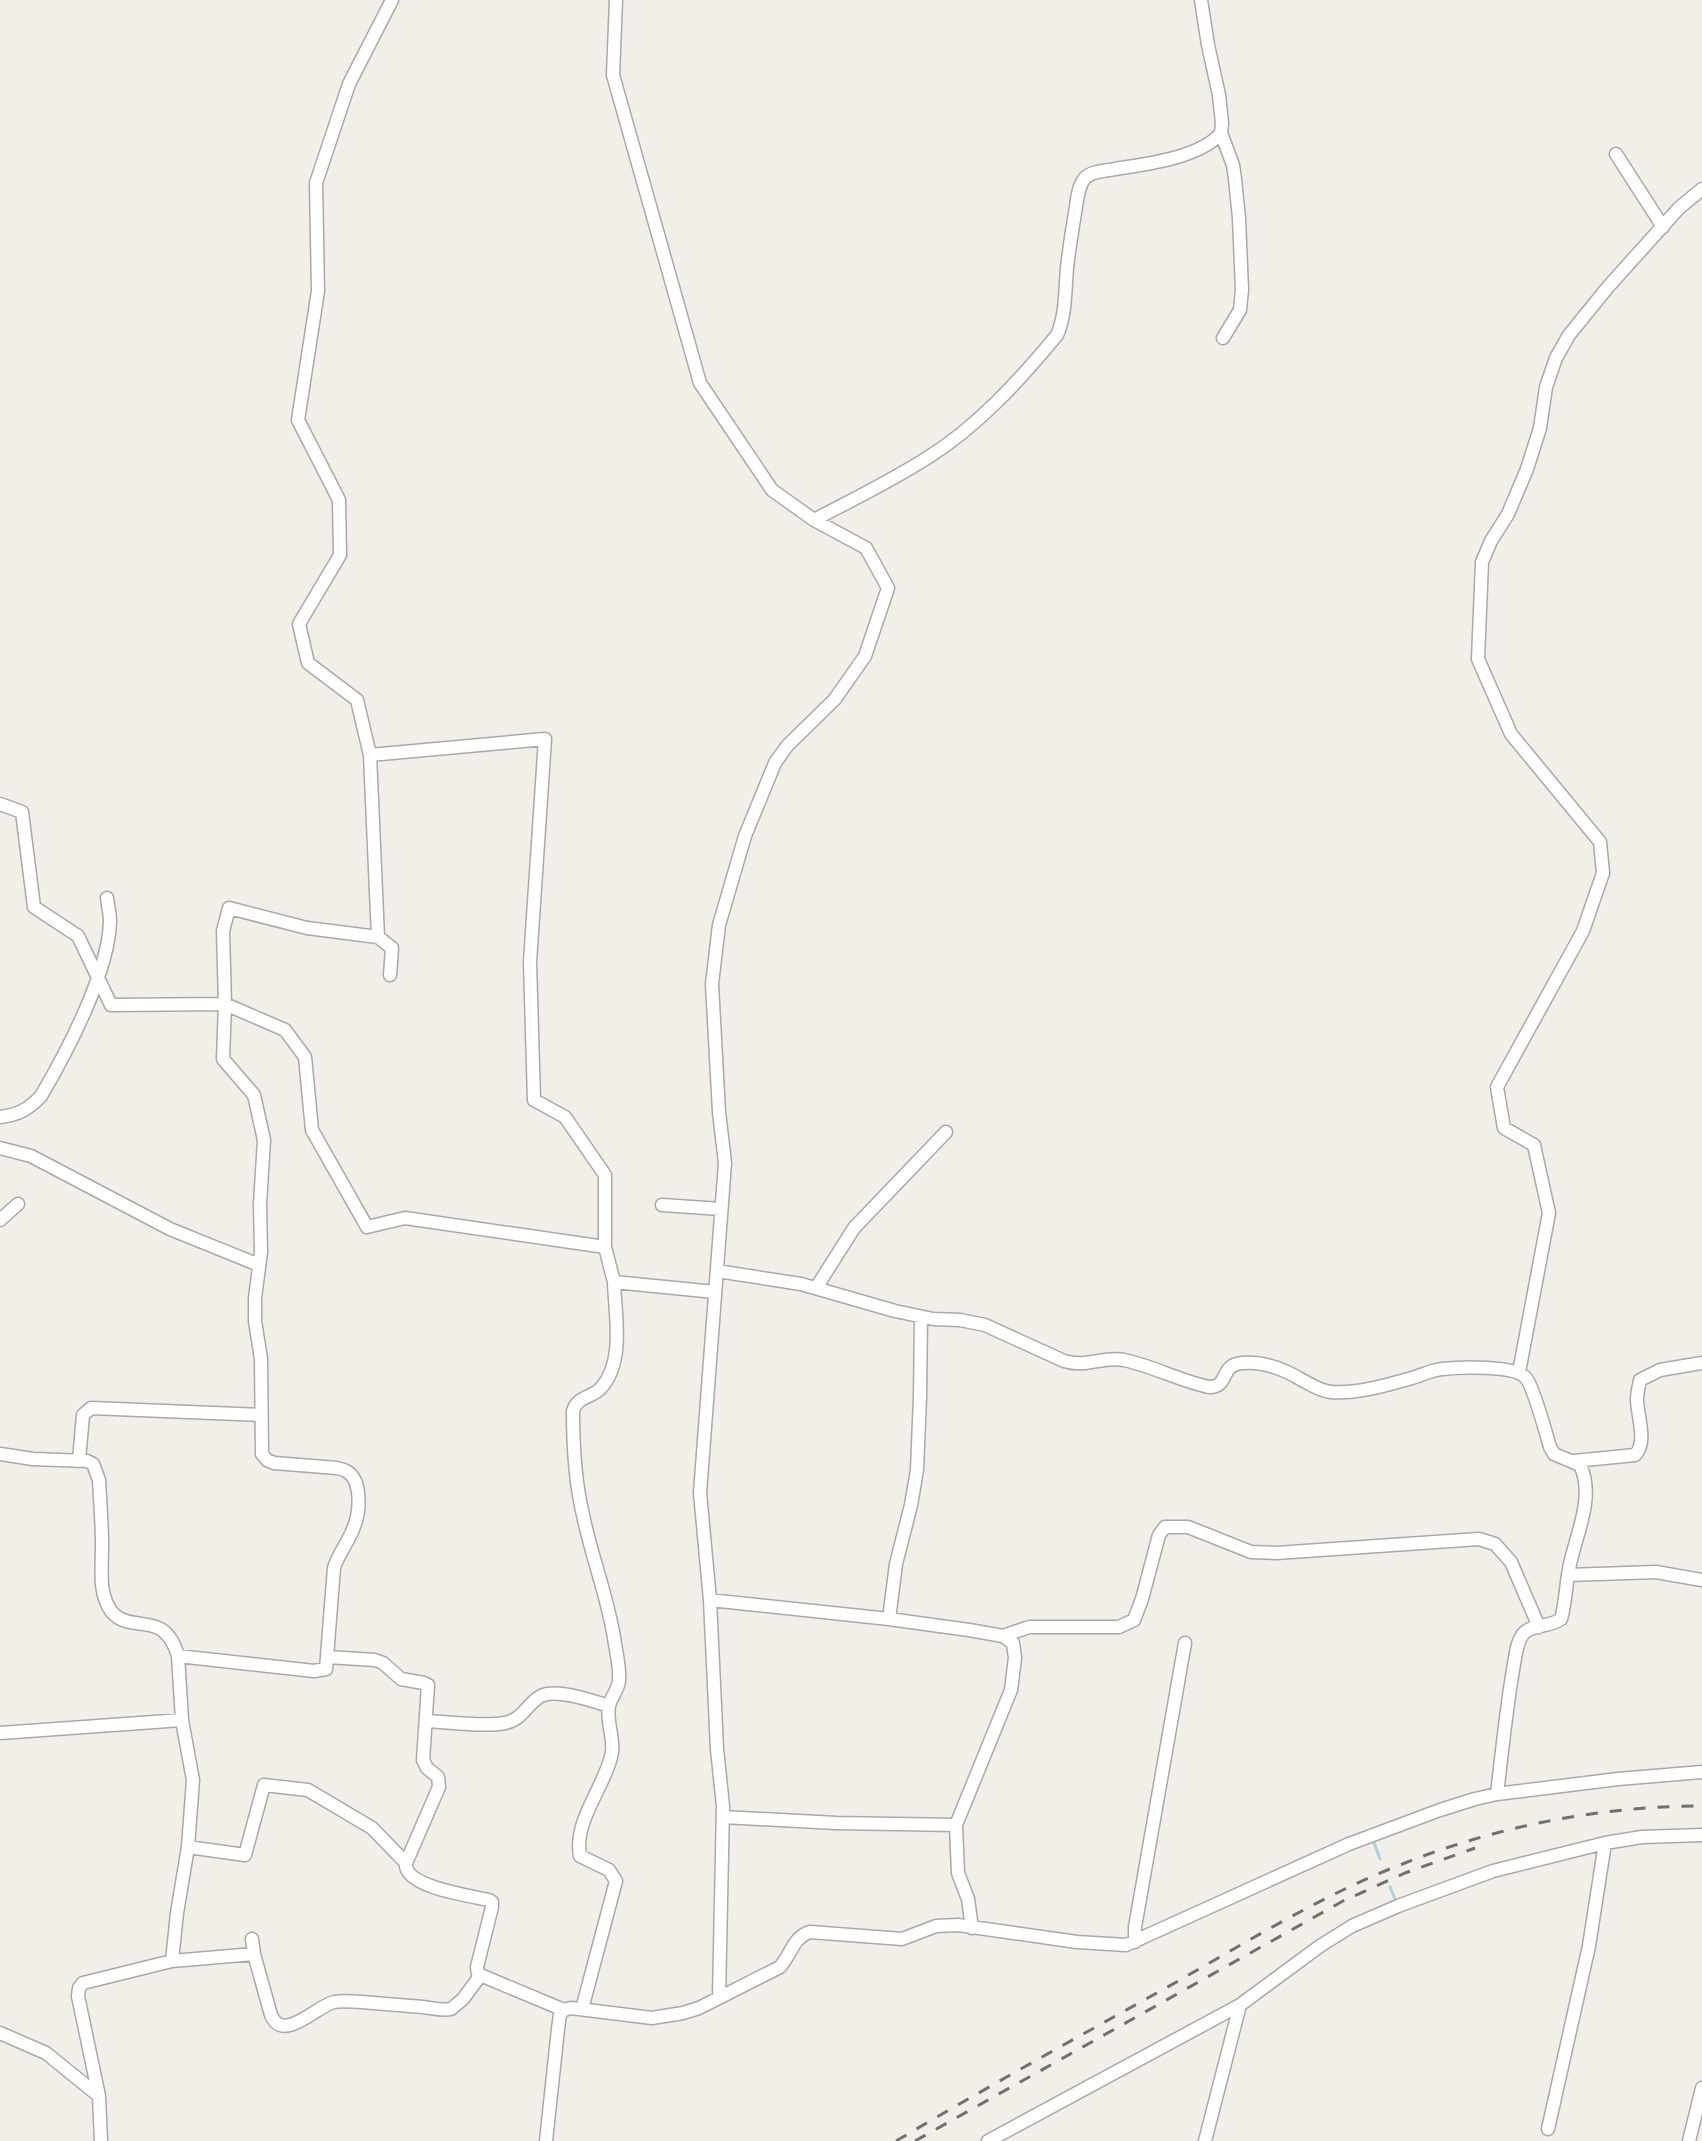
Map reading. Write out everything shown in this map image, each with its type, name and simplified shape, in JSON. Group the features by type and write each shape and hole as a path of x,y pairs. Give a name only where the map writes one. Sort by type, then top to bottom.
{"street":[{"path":"378,937 370,755 357,700 308,663 300,624 340,555 339,500 298,420 318,291 316,183 349,84 392,0"},
{"path":"616,0 613,75 700,383 772,490 814,520 866,548 888,588 865,656 835,699 787,746 775,763 745,836 719,925 712,984 719,1112 725,1163 700,1493 710,1600 717,1749 723,1817 719,1997"},
{"path":"1201,0 1219,95 1221,133 1233,165 1235,179 1242,290 1240,310 1223,338"},
{"path":"814,520 928,458 964,432 1001,397 1057,335 1062,324 1067,263 1077,199 1086,176 1159,162 1198,149 1215,140 1221,133"},
{"path":"1616,154 1663,226"},
{"path":"1519,1372 1549,1214 1534,1145 1504,1128 1497,1087 1583,931 1603,873 1600,842 1511,734 1478,658 1482,562 1491,541 1508,514 1527,470 1539,428 1546,387 1556,358 1569,335 1679,208 1702,189"},
{"path":"370,755 545,739 530,962 534,1100 565,1117 605,1175 605,1247 614,1282 616,1340 610,1370 601,1388 596,1393 578,1401 573,1411 582,1515 608,1607 619,1681 616,1694 609,1706 612,1752 610,1761 588,1810 579,1852 582,1858 609,1870 616,1881 582,2009"},
{"path":"0,804 22,812"},
{"path":"22,812 34,907 78,936 111,1005 225,1004 285,1030 305,1057 312,1130 367,1227 405,1218 605,1247"},
{"path":"0,814 22,812"},
{"path":"0,1117 15,1116 34,1104 41,1096 74,1036 108,941 110,920 107,898"},
{"path":"178,1656 321,1671 326,1669 334,1568 355,1526 358,1512 356,1483 346,1471 337,1468 274,1463 262,1454 261,1359 255,1311 261,1238 260,1204 264,1140 254,1095 223,1059 225,1004 223,931 229,908 307,928 378,937 392,948 390,975"},
{"path":"816,1288 855,1228 946,1132"},
{"path":"0,1148 31,1156 170,1229 259,1265"},
{"path":"0,1220 18,1204"},
{"path":"662,1205 721,1209"},
{"path":"717,1271 816,1288 921,1317 985,1325 1077,1365 1091,1364 1101,1360 1123,1360 1209,1387 1222,1384 1228,1369 1233,1365 1248,1363 1281,1369 1318,1389 1332,1392 1374,1387 1444,1369 1502,1369 1519,1372 1529,1382 1554,1454 1580,1465 1586,1485 1583,1516 1568,1575 1561,1619 1523,1634 1517,1649 1497,1794"},
{"path":"614,1282 715,1292"},
{"path":"889,1619 896,1564 917,1470 921,1317"},
{"path":"1574,1461 1635,1455 1640,1450 1641,1442 1637,1397 1640,1380 1660,1371 1702,1363"},
{"path":"79,1460 83,1415 91,1408 261,1415"},
{"path":"0,1454 33,1459 79,1460 93,1464 99,1479 102,1586 108,1606 118,1618 153,1624 162,1628 175,1646 178,1656 182,1720 193,1780 188,1847 172,1961"},
{"path":"710,1600 889,1619 1004,1636 1029,1627 1119,1627 1134,1620 1159,1535 1165,1527 1188,1527 1251,1552 1276,1553 1479,1539 1495,1544 1511,1562 1539,1628"},
{"path":"1568,1575 1656,1572 1702,1580"},
{"path":"972,1928 968,1899 958,1873 956,1825 1011,1690 1015,1651 1013,1643 1004,1636"},
{"path":"1135,1942 1185,1643"},
{"path":"328,1657 375,1660 384,1663 401,1679 427,1683 423,1760 427,1768 438,1778 439,1787 405,1867 408,1873 425,1884 492,1902 477,1967 480,1976 564,2010 582,2009 652,2018 683,2013 780,1967 796,1940 810,1932 902,1939 936,1926 958,1925 1077,1942 1115,1945 1135,1942 1349,1844 1440,1810 1497,1794 1618,1779 1702,1772"},
{"path":"426,1721 505,1723 519,1717 541,1696 550,1694 580,1698 609,1706"},
{"path":"0,1733 182,1720"},
{"path":"188,1847 245,1855 264,1785 308,1790 372,1828 406,1863"},
{"path":"723,1817 848,1824 956,1825"},
{"path":"988,2141 1240,2005 1320,1946 1352,1926 1398,1906 1493,1870 1605,1843 1642,1837 1702,1835"},
{"path":"1548,2129 1589,1946 1605,1843"},
{"path":"252,1939 271,2015 273,2021 279,2025 288,2025 302,2020 326,2005 344,2001 451,2009 463,1999 480,1976"},
{"path":"101,2141 99,2096 79,2006 79,1988 83,1983 172,1961 254,1954"},
{"path":"1205,2141 1240,2005"},
{"path":"546,2141 560,2014 564,2010"},
{"path":"0,2032 46,2054 99,2096"},
{"path":"1689,2141 1702,2088"}],"waterway":[{"path":"1372,1837 1380,1859"},
{"path":"1390,1887 1397,1904"}],"railway":[{"path":"896,2141 1312,1905 1405,1863 1477,1838 1551,1821 1626,1810 1702,1806"},
{"path":"915,2141 1343,1901 1405,1873 1475,1848"}]}
